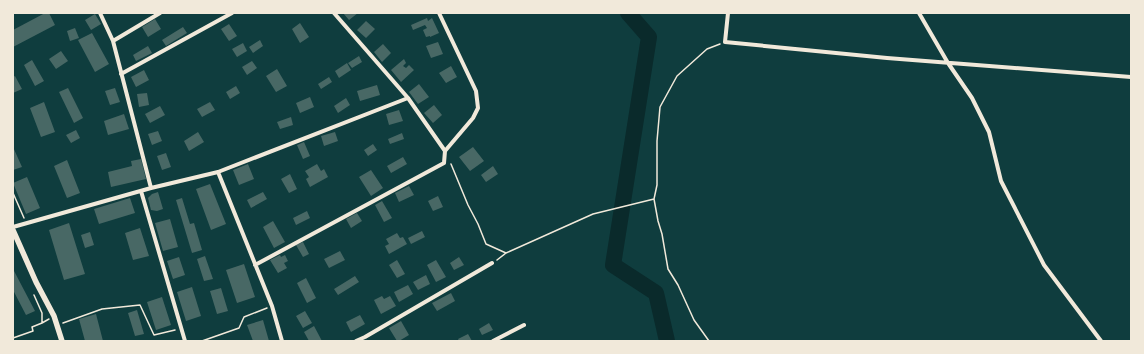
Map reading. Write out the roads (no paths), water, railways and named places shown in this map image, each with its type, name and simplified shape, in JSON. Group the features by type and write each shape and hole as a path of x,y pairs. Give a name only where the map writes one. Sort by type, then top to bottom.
{"street":[{"path":"100,13 113,41 151,188"},
{"path":"113,41 160,13"},
{"path":"121,74 232,13"},
{"path":"334,13 408,98 445,151"},
{"path":"255,265 444,163 445,151 473,118 478,108 476,91 439,13"},
{"path":"728,13 725,42 887,58 1131,77"},
{"path":"919,13 948,63 972,98 989,132 1002,181 1044,265 1101,341"},
{"path":"62,341 54,316 36,282 13,228 151,188 218,172 408,98"},
{"path":"218,172 272,306 282,341"},
{"path":"141,191 185,341"},
{"path":"356,341 492,263"},
{"path":"494,341 524,325"}],"waterway":[{"path":"628,13 649,37 613,265 656,293 667,341"}]}
